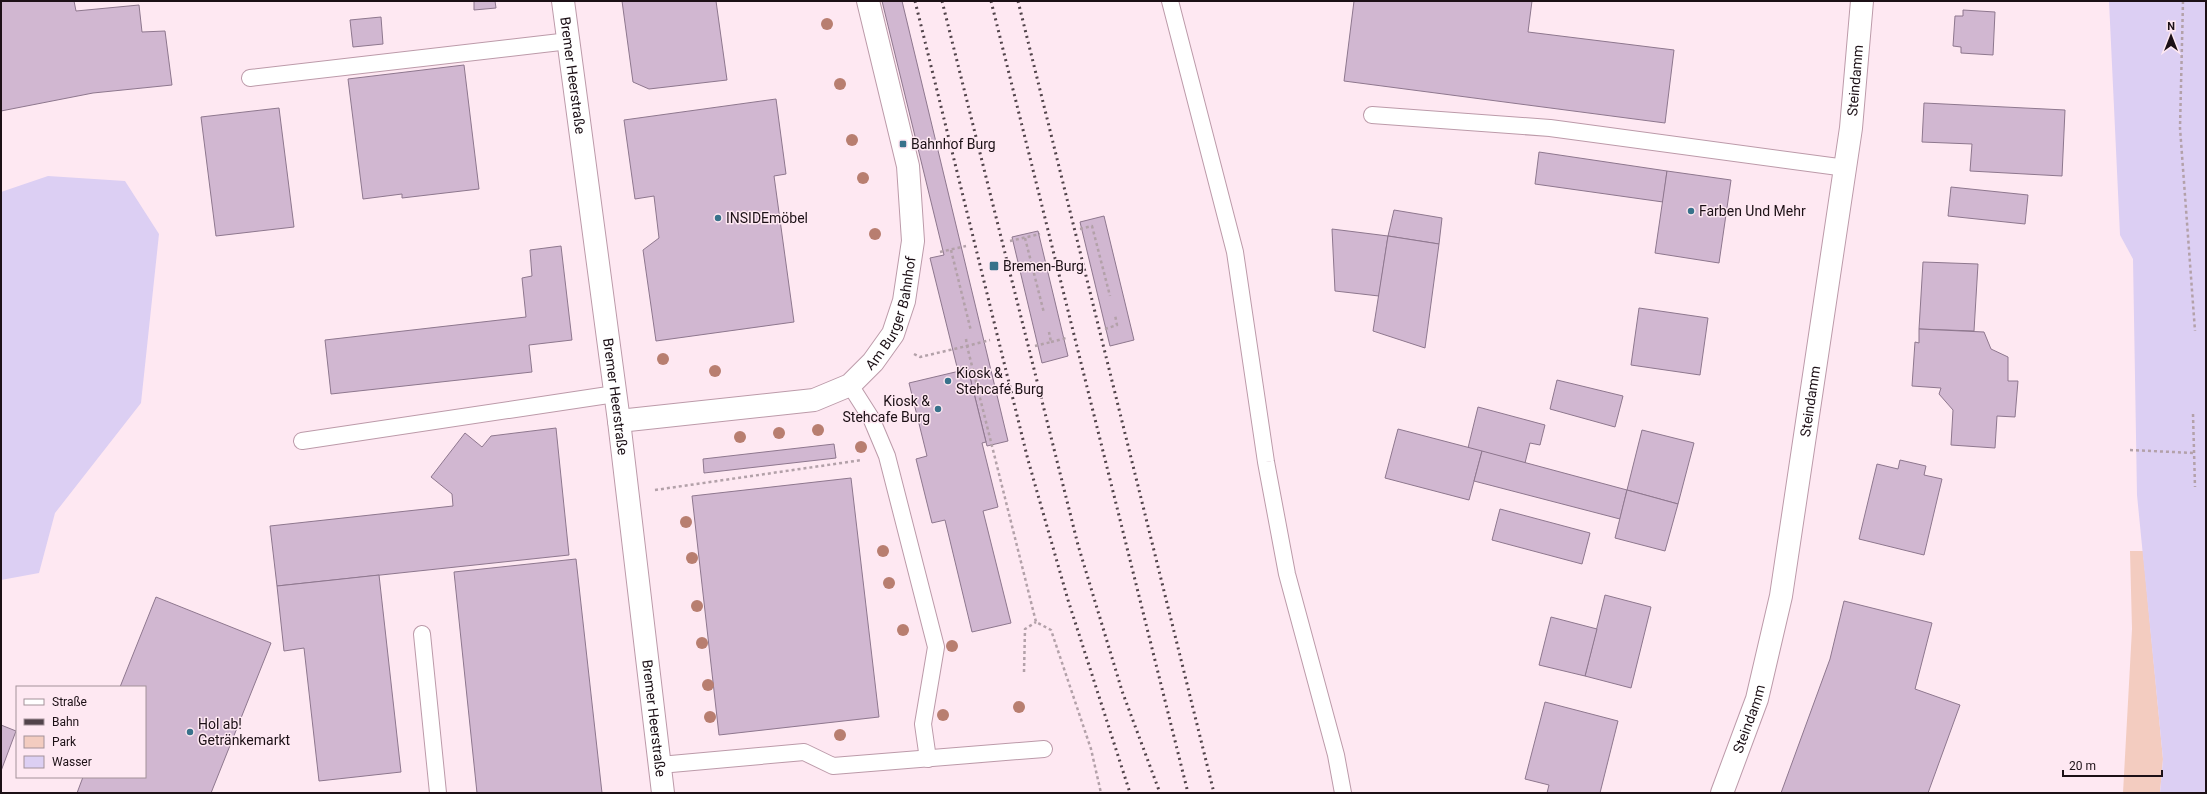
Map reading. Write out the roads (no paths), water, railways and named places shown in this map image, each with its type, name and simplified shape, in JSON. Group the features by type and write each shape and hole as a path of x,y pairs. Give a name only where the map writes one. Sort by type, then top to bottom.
{"street":[{"name":"Bremer Heerstraße","path":"564,1 619,421 663,793"},
{"name":"Am Burger Bahnhof","path":"619,421 814,400 850,385 873,362 893,334 904,301 913,241 908,166 868,1"},
{"name":"Steindamm","path":"1722,793 1756,700 1781,596 1852,128 1862,1"}],"lane":[{"path":"1170,1 1235,252 1266,462 1287,574 1336,755 1343,793"},
{"path":"250,78 569,41"},
{"path":"1372,115 1550,128 1846,168"},
{"path":"850,385 872,418 887,456 936,647 923,724 928,759"},
{"path":"302,441 615,394"},
{"path":"422,634 438,793"},
{"path":"660,765 804,752 833,766 1044,749"}],"water":[{"path":"2109,1 2206,1 2206,793 2160,793 2163,759 2137,495 2133,259 2120,235"},
{"path":"48,176 125,181 159,234 141,403 55,513 39,573 1,580 1,192"}],"railway":[{"path":"915,1 1028,460 1068,600 1130,793"},
{"path":"942,1 1078,545 1122,691 1160,793"},
{"path":"991,1 1188,793"},
{"path":"1018,1 1214,793"}],"place":[{"name":"Bahnhof Burg","path":"903,144"},
{"name":"Farben Und Mehr","path":"1691,211"},
{"name":"INSIDEmöbel","path":"718,218"},
{"name":"Bremen-Burg","path":"994,266"},
{"name":"Kiosk & Stehcafé Burg","path":"948,381"},
{"name":"Kiosk & Stehcafe Burg","path":"938,409"},
{"name":"Hol ab! Getränkemarkt","path":"190,732"}]}
